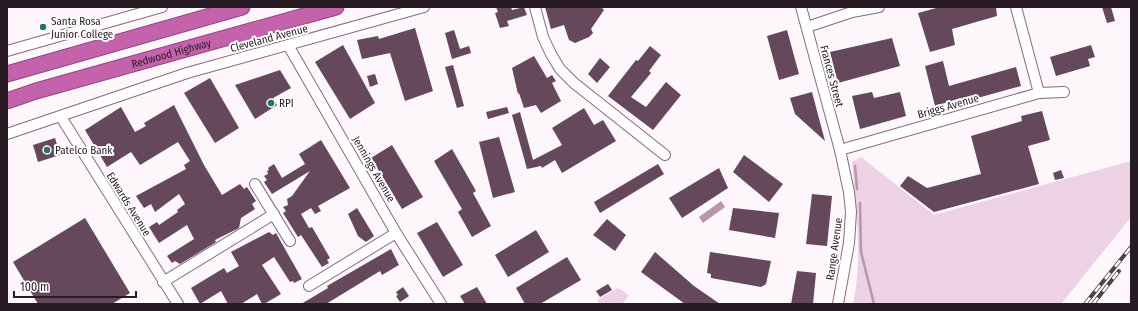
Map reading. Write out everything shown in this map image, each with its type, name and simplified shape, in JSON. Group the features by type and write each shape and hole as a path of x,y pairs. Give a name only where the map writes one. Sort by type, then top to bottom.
{"highway":[{"path":"7,74 242,7"},
{"name":"Redwood Highway","path":"7,102 36,91 336,7"}],"street":[{"path":"7,51 162,7"},
{"name":"Cleveland Avenue","path":"7,134 182,75 424,7"},
{"path":"535,7 543,37 560,69 574,83 665,155"},
{"name":"Frances Street","path":"801,7 840,150"},
{"path":"806,27 852,12 879,7"},
{"path":"1016,7 1039,93"},
{"name":"Jennings Avenue","path":"288,45 396,233 441,304"},
{"name":"Briggs Avenue","path":"840,150 1039,93 1064,92"},
{"name":"Edwards Avenue","path":"61,117 178,304"},
{"name":"Range Avenue","path":"838,304 848,243 851,212 849,192 840,150"},
{"path":"255,184 290,241"},
{"path":"164,282 274,214"},
{"path":"309,286 396,233"}],"shaded area":[{"path":"861,157 934,215 1131,161 1131,217 1061,304 853,304 858,269 858,233 852,162"},
{"path":"721,201 725,207 703,223 699,217"},
{"path":"618,288 629,295 622,304 600,304 597,300"}],"building":[{"path":"496,7 511,7 512,10 524,7 527,15 507,21 509,26 500,28 495,13 498,12"},
{"path":"545,7 601,7 604,10 591,29 593,33 589,37 575,43 569,40 564,25 551,29"},
{"path":"940,7 996,7 997,16 952,29 955,45 930,52 918,13"},
{"path":"1102,7 1111,7 1115,21 1107,23"},
{"path":"415,28 433,91 405,101 390,53 362,59 357,40 378,36 379,39"},
{"path":"454,30 460,49 469,46 471,53 452,59 445,33"},
{"path":"787,30 799,74 779,80 767,36"},
{"path":"892,38 900,66 838,83 830,52"},
{"path":"343,45 375,103 350,119 315,62"},
{"path":"1091,45 1095,57 1088,59 1090,66 1056,76 1050,57"},
{"path":"650,46 661,55 649,71 651,73 631,97 646,107 666,82 681,95 653,130 608,96 636,60 638,61"},
{"path":"534,56 547,78 552,75 556,81 552,83 561,101 541,113 536,105 524,108 519,93 518,94 512,68"},
{"path":"600,58 610,67 597,83 588,74"},
{"path":"943,61 949,86 1016,67 1021,86 963,102 961,98 935,106 925,66"},
{"path":"453,65 464,106 457,108 445,67"},
{"path":"280,70 291,88 273,98 277,105 255,119 235,85"},
{"path":"375,74 378,84 370,87 367,76"},
{"path":"210,78 239,128 215,143 184,93"},
{"path":"812,92 825,141 795,114 790,98"},
{"path":"872,92 874,98 900,92 906,116 860,129 852,96"},
{"path":"174,105 204,165 222,195 240,184 244,189 247,187 256,201 252,204 255,209 241,218 239,228 215,240 216,242 180,264 175,261 172,263 167,256 194,239 187,225 159,243 149,227 157,222 159,225 178,212 177,210 185,204 179,194 155,212 151,204 144,208 136,196 186,169 184,165 190,161 178,142 140,165 131,152 107,167 85,130 121,107 135,132 146,126 144,123"},
{"path":"507,107 509,113 488,119 486,112"},
{"path":"584,108 594,125 603,120 616,141 562,173 555,160 542,168 541,166 527,169 512,115 520,112 533,160 562,145 552,128"},
{"path":"1042,111 1050,140 1028,146 1039,184 934,212 900,186 908,176 927,188 981,174 971,136 1022,121 1021,116"},
{"path":"499,137 515,192 493,198 479,142"},
{"name":"Patelco Bank","path":"55,138 60,155 38,162 33,145"},
{"path":"321,140 350,188 318,206 321,211 315,214 311,208 301,214 309,228 312,227 330,258 327,260 329,263 322,267 301,235 298,237 283,213 286,211 283,207 288,205 287,199 292,196 310,171 272,194 264,182 267,180 264,176 268,174 268,168 274,164 282,178 305,164 299,154"},
{"path":"392,145 423,197 402,209 371,158"},
{"path":"452,149 476,191 473,193 491,226 472,237 458,212 462,209 434,161"},
{"path":"744,155 783,184 769,202 733,172"},
{"path":"658,164 664,174 600,213 594,202"},
{"path":"719,168 728,188 682,218 669,198"},
{"path":"1061,170 1064,178 1055,180 1053,173"},
{"path":"812,194 832,196 827,246 806,244"},
{"path":"357,208 374,236 366,242 358,236 348,214"},
{"path":"733,208 779,213 775,238 729,230"},
{"path":"85,218 130,293 112,304 38,304 13,262"},
{"path":"607,219 626,235 615,251 593,235"},
{"path":"437,222 463,265 443,277 417,233"},
{"path":"536,230 549,252 508,277 495,255"},
{"path":"269,232 273,235 276,233 302,279 294,283 293,281 290,282 274,257 262,265 281,294 264,304 262,304 257,294 241,304 228,304 221,291 200,304 191,288 224,268 227,273 239,266 231,252"},
{"path":"391,249 399,265 382,275 380,271 326,304 301,304 328,288 327,286"},
{"path":"655,252 694,286 720,304 685,304 641,272"},
{"path":"710,252 771,261 766,284 761,287 711,278 711,274 707,273"},
{"path":"567,257 581,280 540,304 525,304 516,288"},
{"path":"797,271 816,273 813,304 791,304"},
{"path":"608,284 612,290 600,297 596,291"},
{"path":"403,287 409,296 400,302 396,296 398,295 396,292"},
{"path":"477,287 487,304 465,304 460,296"}],"waterway":[{"path":"855,166 857,189"},
{"path":"860,203 861,252 874,304"}],"railway":[{"path":"1085,304 1131,247"},
{"path":"1093,304 1119,271"}],"place":[{"name":"Santa Rosa Junior College","path":"43,27"},
{"name":"RPI","path":"271,103"},
{"name":"Patelco Bank","path":"47,150"}]}
